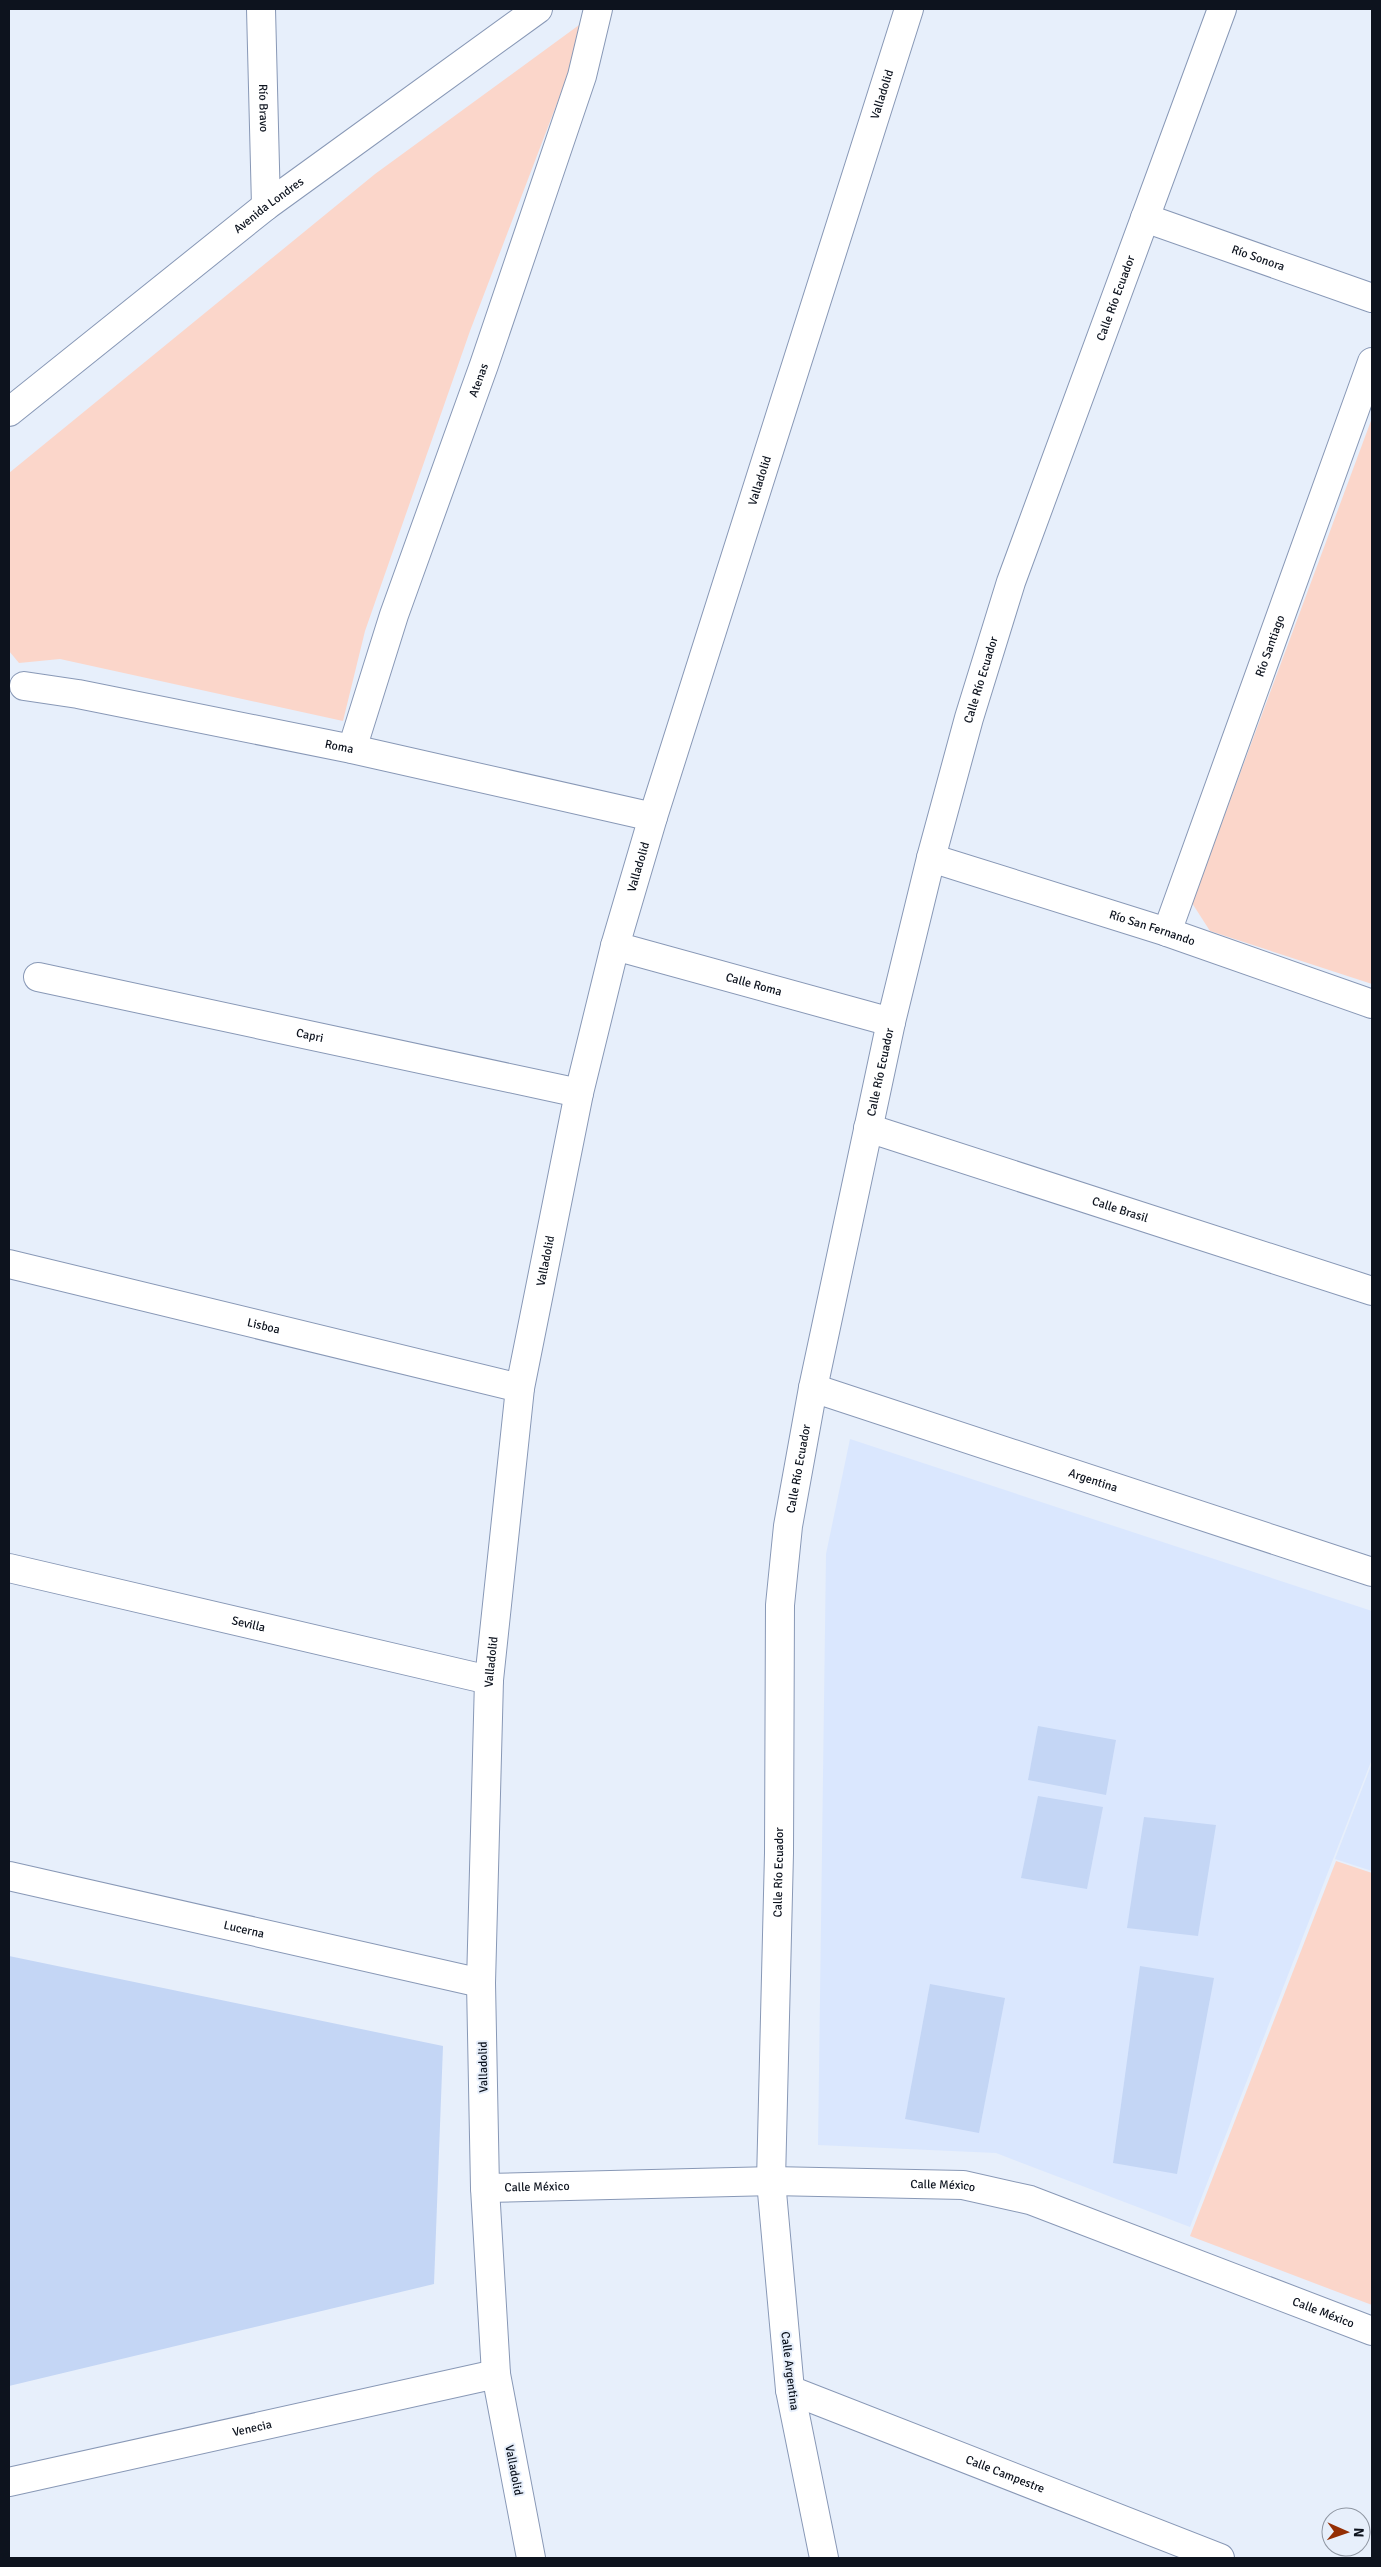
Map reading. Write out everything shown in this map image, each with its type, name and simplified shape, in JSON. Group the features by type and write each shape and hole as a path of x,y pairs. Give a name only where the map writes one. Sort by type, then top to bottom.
{"street":[{"name":"Río Bravo","path":"261,9 266,206"},
{"name":"Avenida Londres","path":"9,412 266,206 538,9"},
{"name":"Atenas","path":"352,749 394,615 487,356 582,76 598,9"},
{"name":"Valladolid","path":"531,2558 496,2374 485,2188 481,1983 489,1680 520,1388 579,1093 615,946 653,817 909,9"},
{"name":"Calle Río Ecuador","path":"771,2181 779,1853 780,1605 788,1526 813,1388 891,1022 930,858 969,718 1011,582 1222,9"},
{"name":"Río Sonora","path":"1145,218 1372,298"},
{"name":"Río Santiago","path":"1167,932 1372,362"},
{"name":"Roma","path":"24,686 78,694 352,749 653,817"},
{"name":"Río San Fernando","path":"930,858 1167,932 1372,1004"},
{"name":"Calle Roma","path":"615,946 891,1022"},
{"name":"Capri","path":"38,977 579,1093"},
{"name":"Calle Brasil","path":"868,1128 1372,1290"},
{"name":"Lisboa","path":"9,1264 520,1388"},
{"name":"Argentina","path":"813,1388 1372,1572"},
{"name":"Sevilla","path":"9,1568 489,1680"},
{"name":"Lucerna","path":"9,1876 481,1983"},
{"name":"Calle México","path":"485,2188 771,2181 963,2184 1030,2200 1372,2331"},
{"name":"Calle Argentina","path":"771,2181 790,2390 824,2558"},
{"name":"Venecia","path":"9,2482 496,2374"},
{"name":"Calle Campestre","path":"790,2390 1220,2558"}],"shaded area":[{"path":"590,17 470,331 365,631 343,721 60,659 19,663 9,651 9,473 375,174"},
{"path":"1372,418 1372,984 1210,931 1192,903"},
{"path":"850,1439 1372,1611 1372,1759 1190,2227 996,2153 818,2145 826,1554"},
{"path":"1372,1763 1372,1871 1335,1859"},
{"path":"1336,1861 1372,1873 1372,2305 1190,2236"}],"building":[{"path":"1038,1726 1116,1740 1106,1795 1028,1780"},
{"path":"1038,1796 1103,1807 1087,1889 1021,1878"},
{"path":"1144,1817 1216,1825 1198,1936 1127,1928"},
{"path":"9,1956 443,2046 434,2284 9,2386"},
{"path":"1140,1966 1214,1978 1177,2174 1113,2163"},
{"path":"930,1984 1005,1998 979,2133 905,2119"}]}
